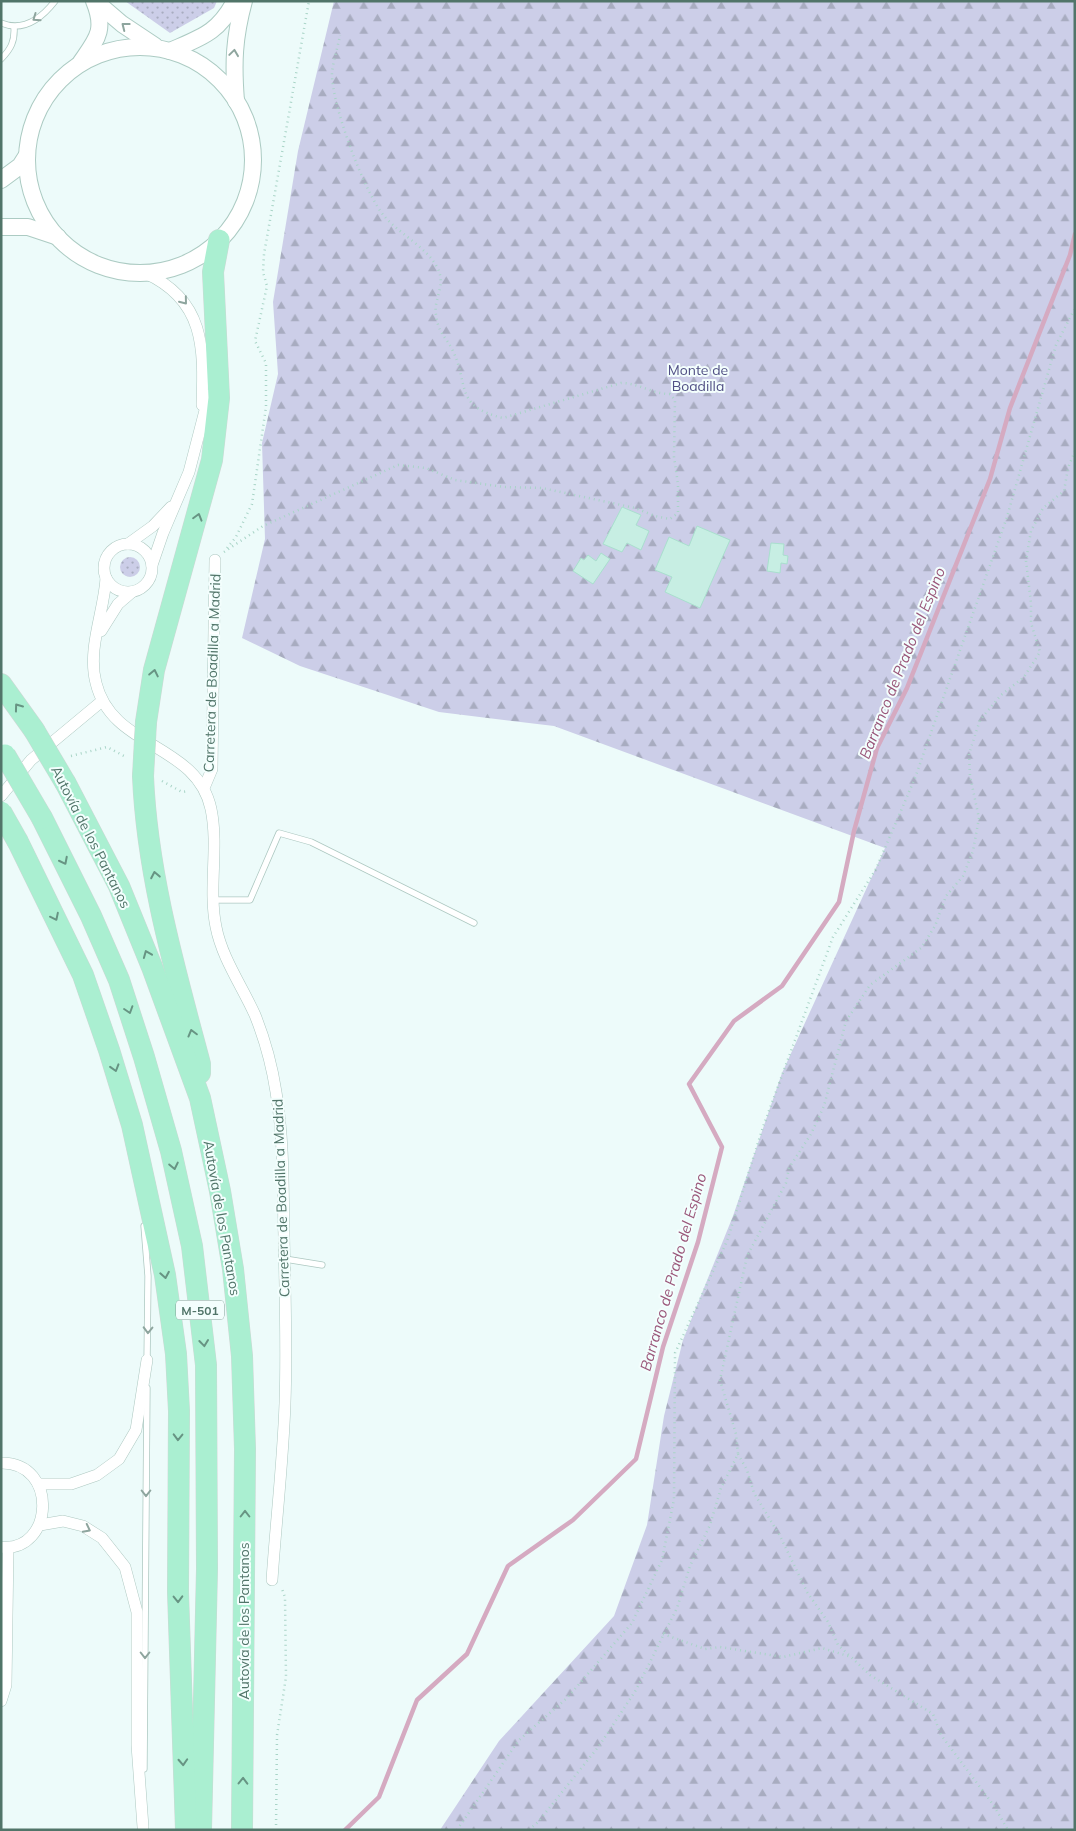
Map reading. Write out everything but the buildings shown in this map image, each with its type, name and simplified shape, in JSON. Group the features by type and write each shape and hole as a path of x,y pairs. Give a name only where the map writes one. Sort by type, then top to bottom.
{"highway":[{"path":"200,1098 200,1064 156,881 147,827 151,778 146,722 154,670 212,460 219,398 213,272 219,240"},
{"name":"Autovía de los Pantanos","path":"1,684 34,730 66,784 119,886 152,967 200,1098 220,1191 233,1269 242,1356 245,1566 242,1830"},
{"name":"M-501","path":"3,752 42,818 92,916 119,980 144,1057 171,1151 192,1246 206,1365 207,1569 201,1830"},
{"path":"1,812 18,842 83,976 132,1125 165,1275 176,1354 178,1411 178,1592 186,1830"}],"street":[{"path":"95,1 122,24 163,49 190,59 208,70 224,84 236,101 248,130 252,146 252,169 248,193 239,215 219,240 208,250 188,262 163,270 146,273 118,271 96,264 75,252 58,237 43,217 33,195 28,173 27,156 34,123 44,101 59,82 79,64 99,34 101,23 95,1"},
{"path":"79,64 122,48 163,49 210,33 227,16 235,1"},
{"path":"236,101 233,62 238,23 244,1"},
{"path":"1,180 20,166 27,156"},
{"path":"1,227 28,227 58,237"},
{"path":"146,273 169,285 183,299 196,323 202,349 203,371 200,434"},
{"path":"96,644 107,619 118,604 147,582 162,534 180,496 200,434 210,392 213,292"},
{"path":"180,496 153,526 128,544 120,546 108,555 104,570 106,578 94,670 102,701 111,715 125,728 189,768 204,788"},
{"path":"128,544 141,548 150,559 152,565"},
{"name":"Carretera de Boadilla a Madrid","path":"215,560 212,770 204,788 211,808 214,832 213,900 220,944 254,1014 267,1050 276,1091 281,1135 285,1259 285,1405 272,1580"},
{"path":"106,578 114,587 132,592"},
{"path":"1,796 31,760 102,701"},
{"path":"38,1484 71,1484 97,1475 119,1460 136,1430 147,1360"},
{"path":"1,1463 9,1463 24,1468 38,1484 44,1503 40,1525 27,1540 5,1548 6,1685 1,1701"},
{"path":"40,1525 63,1521 83,1526 102,1538 124,1567 137,1612 137,1745 143,1829"}],"lane":[{"path":"1,23 14,27 26,25 38,18 55,1"},
{"path":"1,59 9,51 15,38 14,27"},
{"path":"213,900 250,900 279,833 311,842 474,923"},
{"path":"132,1125 143,1213"},
{"path":"143,1829 148,1276 144,1222"},
{"path":"285,1259 322,1264"}],"path":[{"path":"224,552 236,537 252,504 266,407 266,363 255,341 267,286 264,272 264,254 309,1"},
{"path":"215,560 263,526 398,465 426,468 455,480 504,487 542,488 635,508 655,516 670,519 678,513 678,484 674,457 675,400 670,394 656,394 632,383 621,383 504,418 488,414 473,405 466,396 451,348 442,336 435,313 442,286 438,268 384,217 360,172 342,123 332,73 340,36"},
{"path":"457,1830 519,1740 567,1698 632,1623 662,1560 674,1499 675,1353 727,1241 763,1128 833,937 876,869 915,778 1007,517 1056,345 1075,308"},
{"path":"1008,1830 994,1806 941,1735 933,1714 870,1675 838,1645 828,1622 807,1592 780,1536 754,1493 747,1470 738,1454 736,1434 720,1380 747,1256 786,1184 789,1168 811,1134 824,1106 846,1021 870,985 921,948 935,926 946,896 963,876 973,851 979,818 970,776 969,754 980,720 1001,695 1024,677 1040,652 1031,623 1032,603 1026,561 1031,531 1043,508 1064,491 1068,468 1075,451"},
{"path":"69,757 107,747 126,757"},
{"path":"151,778 182,792 204,788"},
{"path":"529,1830 538,1822 599,1746 636,1690 677,1608 690,1566 710,1525 722,1488 738,1454"},
{"path":"272,1580 279,1584 285,1597 286,1677 277,1736 276,1830"},
{"path":"663,1634 705,1649 720,1648 783,1657 822,1648 851,1657"}],"green space":[{"path":"125,1 217,1 214,8 170,33"},
{"name":"Monte de Boadilla","path":"334,1 1075,1 1075,1830 440,1830 499,1741 614,1616 647,1525 664,1416 683,1340 733,1216 782,1073 885,848 554,726 439,712 300,666 242,638 265,539 262,443 278,374 273,302 298,151"},
{"path":"130,557 137,560 140,567 137,574 130,577 123,574 120,567 123,560"}],"waterway":[{"name":"Barranco de Prado del Espino","path":"345,1830 379,1797 417,1700 467,1654 508,1566 573,1520 636,1459 663,1347 698,1242 722,1147 689,1084 734,1021 782,986 839,902 854,831 877,748 907,688 990,479 1010,408 1070,255 1075,234"}]}
